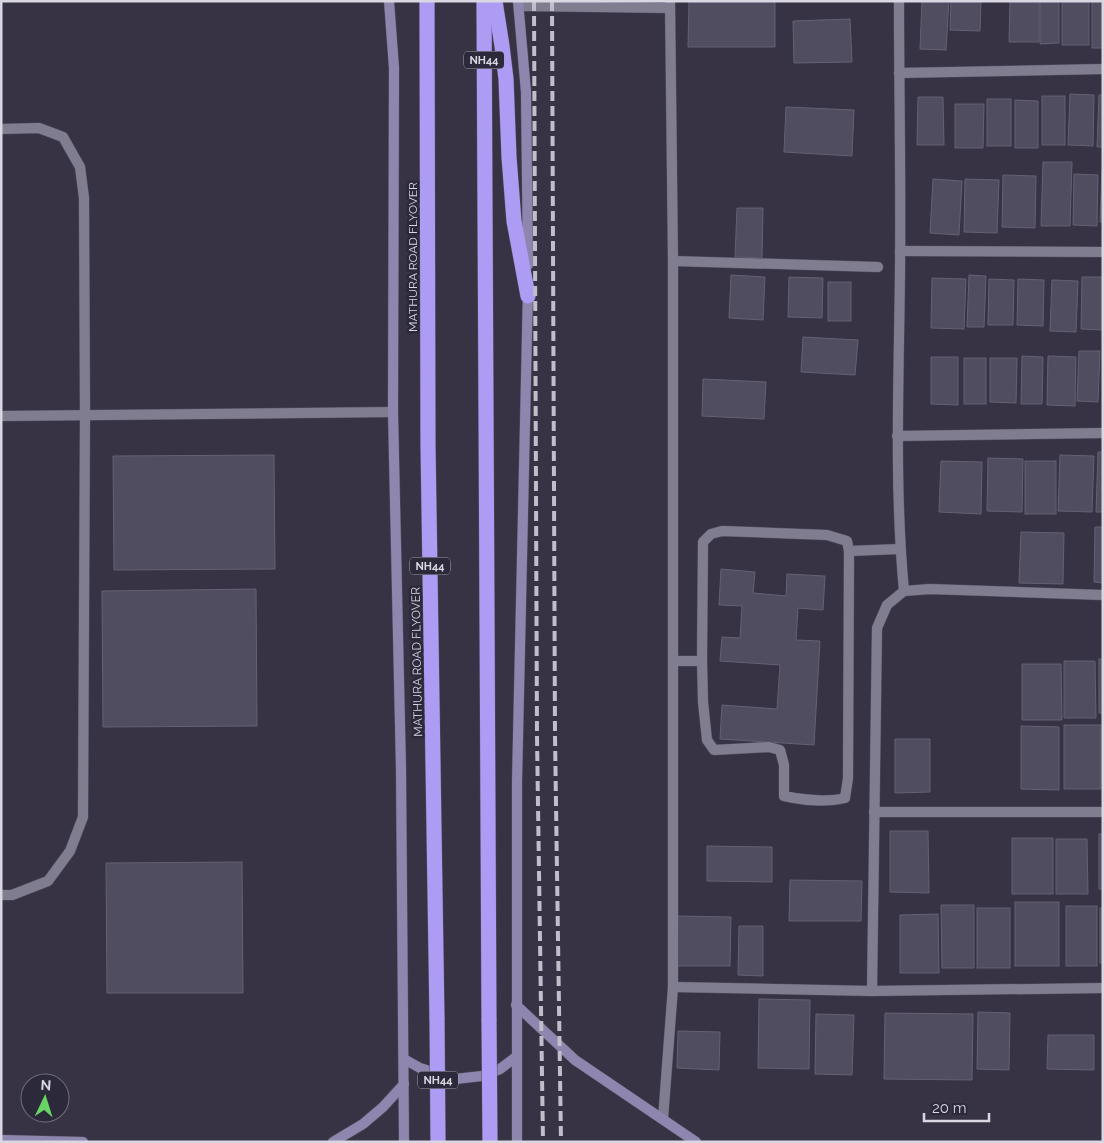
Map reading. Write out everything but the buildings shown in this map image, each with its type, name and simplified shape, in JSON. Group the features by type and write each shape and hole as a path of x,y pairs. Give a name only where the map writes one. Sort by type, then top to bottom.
{"highway":[{"name":"MATHURA ROAD FLYOVER","path":"427,1 428,445 438,1142"},
{"name":"NH44","path":"484,1 490,1142"},
{"path":"495,1 506,79 514,221 528,296"}],"main road":[{"path":"389,1 394,68 393,412 402,769 404,1142"},
{"path":"517,1142 517,782 528,296 526,92 518,4"},
{"path":"516,1005 576,1060 696,1142"},
{"path":"404,1059 420,1068 455,1079 482,1076 500,1069 516,1057"},
{"path":"333,1142 363,1124 383,1107 404,1084"},
{"path":"1,1140 83,1142"}],"street":[{"path":"899,1 900,251 897,436 900,549 904,591"},
{"path":"518,4 670,4 673,261 672,987 663,1119"},
{"path":"899,73 1103,69"},
{"path":"1,129 39,128 63,137 80,167 84,198 85,415 83,817 70,851 48,881 12,895 1,895"},
{"path":"900,251 1103,252"},
{"path":"673,261 878,267"},
{"path":"1,416 393,412"},
{"path":"897,436 1103,434"},
{"path":"722,532 827,535 847,541 849,552 848,778 845,798 834,800 799,799 784,796 784,765 780,750 769,747 714,750 707,740 703,702 702,661 703,542 711,534 722,532"},
{"path":"849,552 900,549"},
{"path":"872,991 877,628 887,605 904,591 930,588 1103,595"},
{"path":"673,661 702,661"},
{"path":"874,812 1103,812"},
{"path":"672,987 872,991 1103,988"}],"railway":[{"path":"534,1 537,737 543,1142"},
{"path":"552,1 555,736 561,1142"}]}
